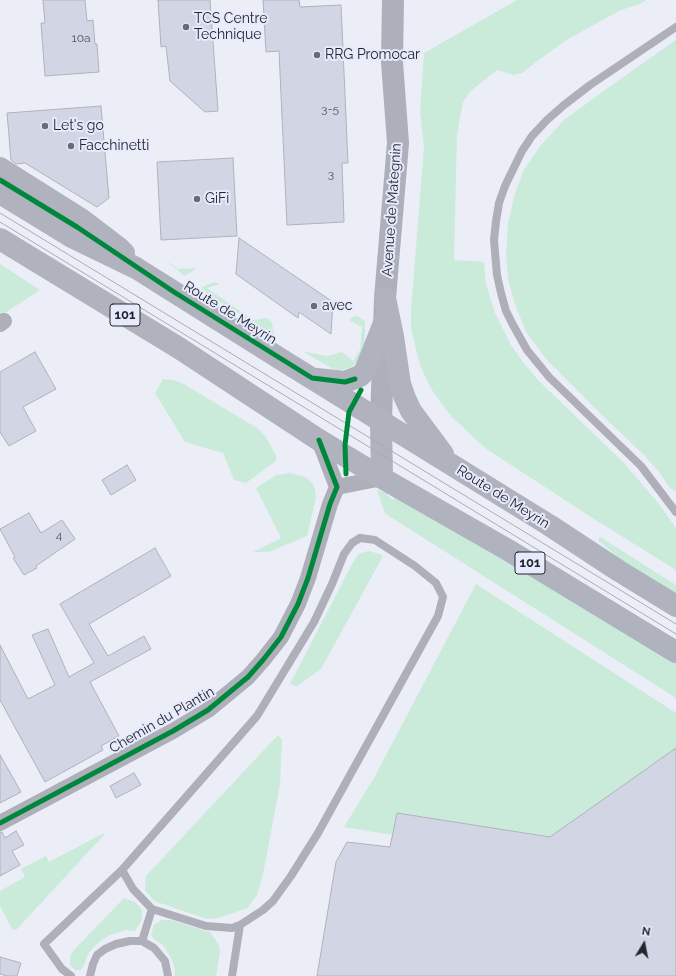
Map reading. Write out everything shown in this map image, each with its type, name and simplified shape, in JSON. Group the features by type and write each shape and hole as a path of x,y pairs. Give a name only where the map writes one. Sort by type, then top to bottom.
{"main road":[{"name":"Avenue de Mategnin","path":"381,421 385,298 398,142 392,62 393,0"},
{"path":"0,168 80,219 119,248 136,268"},
{"name":"Route de Meyrin","path":"0,194 72,237 136,268 549,525 676,606"},
{"name":"101","path":"0,239 179,348 319,440 508,550 676,652"},
{"path":"385,298 393,336 399,379 405,398 411,411 449,464"},
{"path":"312,378 345,382 360,376 365,371 384,323"},
{"path":"381,421 382,478"}],"street":[{"path":"319,440 338,487 382,478"},
{"name":"Chemin du Plantin","path":"0,823 173,731 208,710 248,677 281,636 298,604 308,578 330,504 338,487"}],"lane":[{"path":"676,27 590,85 564,105 532,136 522,151 505,186 499,203 494,240 496,275 501,293 509,318 527,350 550,377 641,466 676,512"},
{"path":"71,976 62,969 44,944 122,870 257,716 314,622 344,554 352,543 360,538 375,540 415,566 436,583 443,596 438,616 318,833 292,876 273,901 263,910 240,925 232,928 206,926 152,909 133,889 122,870"},
{"path":"142,941 152,909"},
{"path":"232,976 240,925"},
{"path":"90,976 97,955 116,944 130,941 142,941 154,948 165,961 168,976"}],"green space":[{"path":"517,0 646,0 640,4 621,10 568,39 522,73 514,75 497,70 471,91 463,102 457,135 454,260 484,262 486,284 495,313 511,345 526,366 539,381 624,463 659,504 676,528 676,570 485,448 453,418 441,403 430,387 420,365 411,328 411,310 424,147 420,111 424,53"},
{"path":"676,40 676,492 670,488 660,473 642,453 546,359 526,332 509,284 506,256 508,223 515,193 524,170 541,145 564,120"},
{"path":"160,256 178,269 196,269 185,276"},
{"path":"0,264 40,290 0,316"},
{"path":"214,282 220,284 207,288 253,320 267,318 272,322 274,335 217,300 201,288"},
{"path":"357,316 365,321 365,339 362,355 357,363 349,368 341,370 333,369 302,351 327,356 342,352 353,361 360,350 362,327 349,320 352,317"},
{"path":"163,379 182,383 257,428 266,437 276,456 276,461 246,483 234,480 223,453 185,442 155,393"},
{"path":"290,473 306,477 315,489 316,498 307,536 269,552 253,552 281,538 256,488 276,475"},
{"path":"377,490 388,493 387,495 393,500 395,496 676,662 676,698 389,516 385,513"},
{"path":"600,537 676,585 676,596 628,566 598,540"},
{"path":"368,551 383,556 321,669 297,686 290,684 358,554"},
{"path":"476,584 676,713 676,748 550,837 397,813 392,835 344,827 374,778"},
{"path":"278,735 282,740 280,785 262,879 257,895 248,908 218,918 207,919 154,901 145,890 146,876"},
{"path":"104,833 104,835 17,929 12,929 0,906 0,891 25,877 21,869 46,856 49,862"},
{"path":"124,898 135,902 142,910 142,920 135,931 126,930 103,939 91,950 87,956 84,966 80,970 75,970 70,965 70,956 74,950"},
{"path":"162,920 171,920 210,932 219,945 220,952 216,976 175,976 173,962 168,953 163,945 153,938 151,934 154,925"}],"building":[{"path":"43,0 85,0 87,21 93,20 95,44 97,44 99,72 45,76 41,23 45,23"},
{"path":"158,0 210,0 218,111 205,112 170,81 166,46 161,47"},
{"path":"263,0 299,0 300,7 341,5 348,163 342,163 344,222 287,225 279,51 266,52"},
{"path":"101,106 109,198 97,207 25,163 16,164 11,160 7,113"},
{"name":"GiFi","path":"233,158 237,236 161,240 157,162"},
{"path":"239,238 333,302 331,334 299,312 298,318 236,274"},
{"path":"35,352 56,389 23,407 36,431 9,446 0,432 0,372"},
{"path":"127,465 136,480 111,495 102,480"},
{"path":"29,513 41,533 62,520 75,539 36,566 37,568 24,575 13,558 15,557 0,529"},
{"path":"155,548 171,576 89,624 108,656 144,636 151,649 90,682 119,736 101,746 103,750 45,782 0,700 0,645 28,699 55,685 32,635 48,629 69,677 94,663 60,604"},
{"path":"676,748 676,976 317,976 336,862 347,842 390,847 397,813 550,837"},
{"path":"0,755 21,792 0,803"},
{"path":"134,773 141,785 116,798 110,786"},
{"path":"16,831 24,845 12,851 20,865 0,876 0,832 2,832 5,838"},
{"path":"0,957 21,963 17,976 0,974"}],"tram line":[{"path":"0,213 676,624"},
{"path":"0,222 676,634"}],"cycle path":[{"path":"0,180 77,227 174,292 312,378 345,382 355,379"},
{"path":"346,474 345,445 349,412 361,390"},
{"path":"0,823 173,731 208,710 248,677 263,660 281,637 298,604 308,578 330,504 337,487 319,440"}],"place":[{"name":"TCS Centre Technique","path":"186,27"},
{"name":"RRG Promocar","path":"317,55"},
{"name":"Let's go","path":"45,126"},
{"name":"Facchinetti","path":"71,146"},
{"name":"GiFi","path":"197,199"},
{"name":"avec","path":"314,306"}]}
